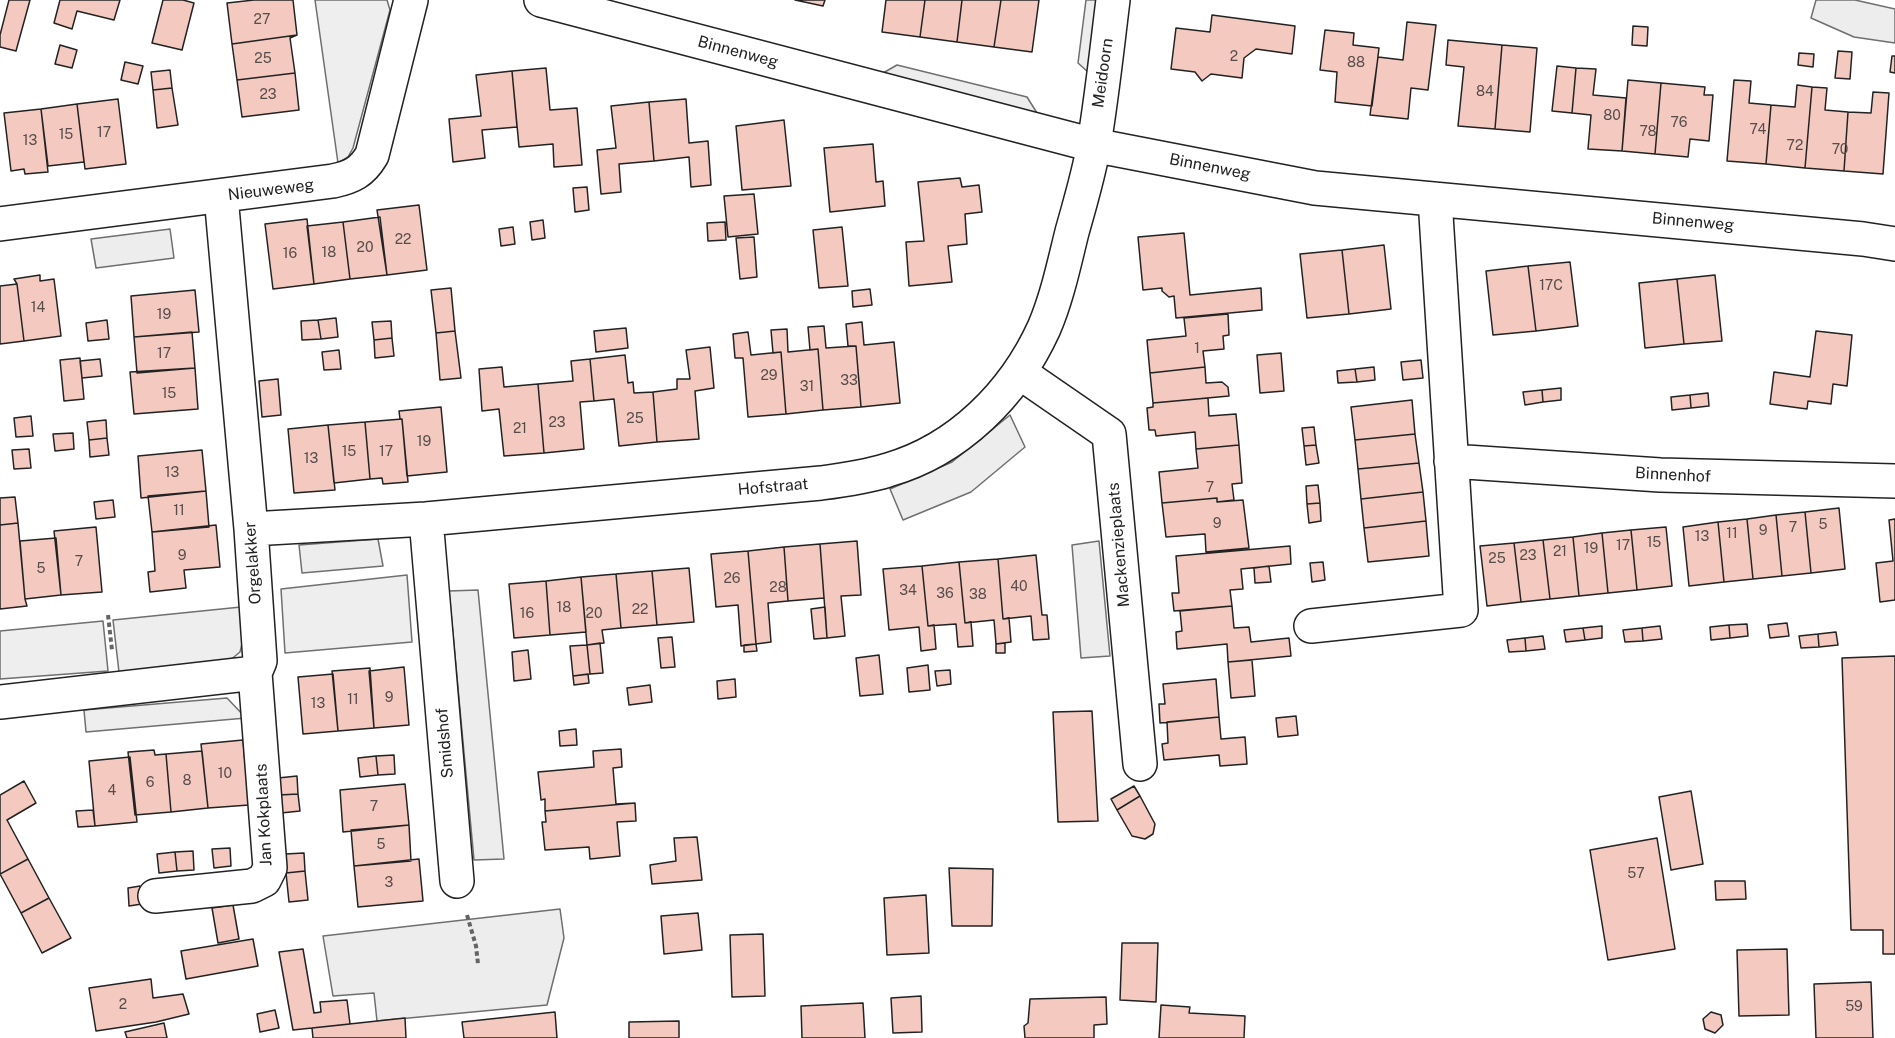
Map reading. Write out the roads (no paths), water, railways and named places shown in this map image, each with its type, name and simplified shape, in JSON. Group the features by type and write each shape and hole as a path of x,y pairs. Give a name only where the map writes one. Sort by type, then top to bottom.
{"street":[{"name":"Nieuweweg","path":"0,224 333,182 352,177 365,167 372,155 411,0"},
{"name":"Binnenweg","path":"541,0 1093,145 1315,188 1783,231 1895,244"},
{"name":"Meidoorn","path":"1093,145 1113,0"},
{"name":"Hofstraat","path":"250,529 426,519 857,478 890,470 917,459 942,446 976,421 1006,390 1044,328 1060,281 1093,145"},
{"name":"Orgelakker","path":"221,196 260,661 255,673"},
{"path":"1311,626 1461,610 1435,199"},
{"name":"Mackenzieplaats","path":"1019,372 1108,434 1140,764"},
{"name":"Binnenhof","path":"1452,461 1660,475 1895,481"},
{"name":"Smidshof","path":"426,519 457,881"},
{"path":"0,702 255,673"},
{"name":"Jan Kokplaats","path":"154,897 252,886 264,880 270,868 255,673"}]}
